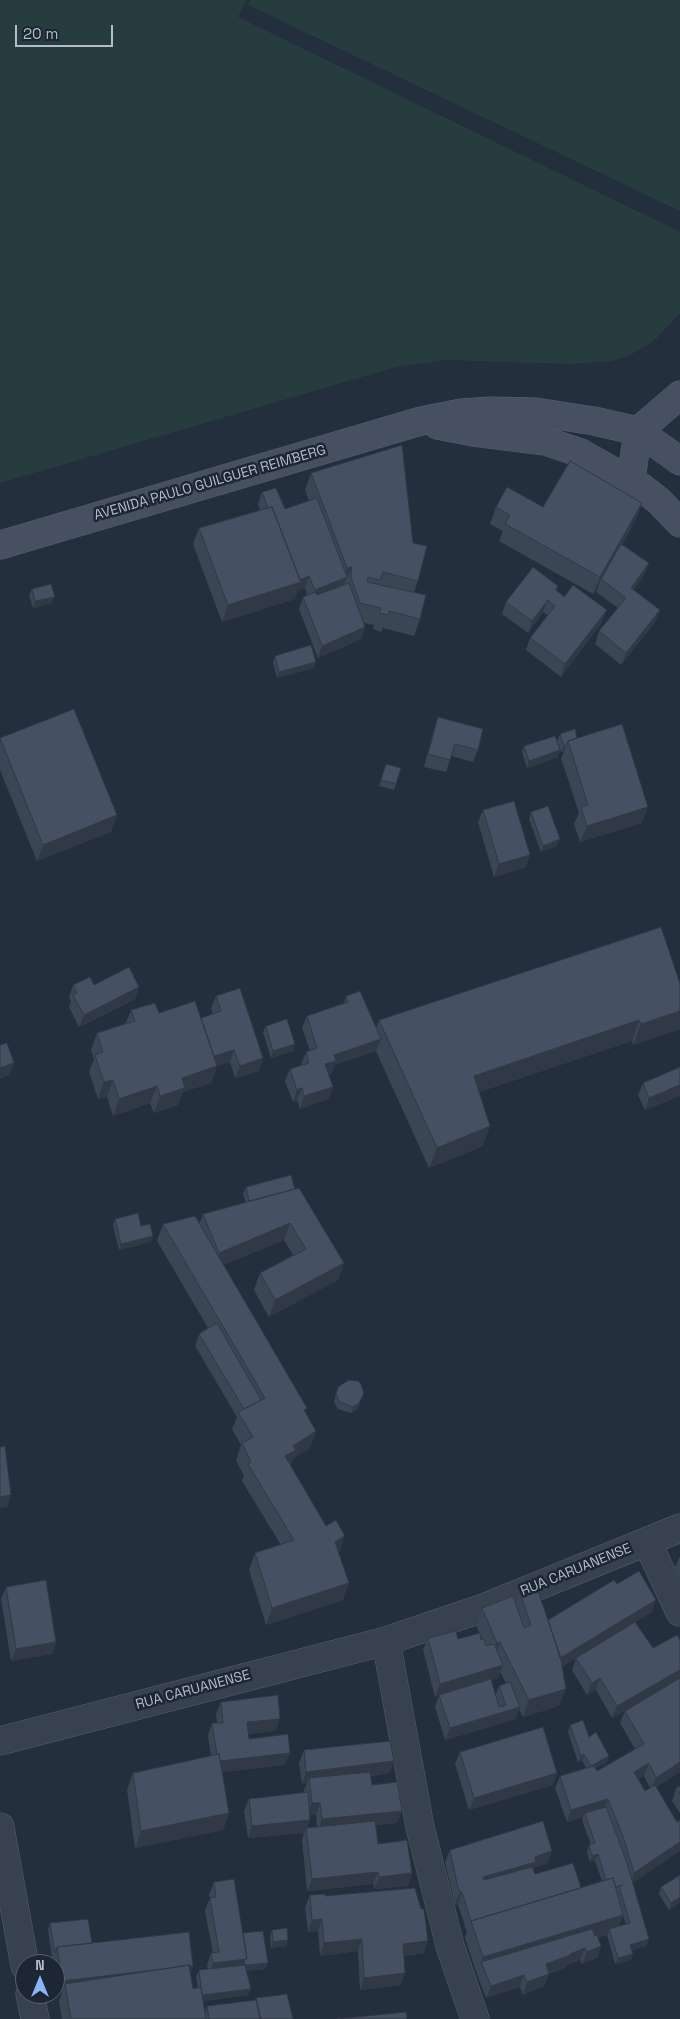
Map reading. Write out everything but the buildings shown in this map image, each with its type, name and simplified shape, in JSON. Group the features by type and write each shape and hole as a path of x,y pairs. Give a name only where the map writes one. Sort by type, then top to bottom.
{"main road":[{"path":"594,421 679,396"},
{"path":"631,480 638,431 679,396"},
{"name":"AVENIDA PAULO GUILGUER REIMBERG","path":"0,545 421,421 461,413 491,410 536,412 594,421 638,431 680,461"},
{"name":"AVENIDA PAULO GUILGUER REIMBERG","path":"421,421 466,431 545,441 581,453 670,499 680,523"}],"street":[{"name":"RUA CARUANENSE","path":"0,1741 386,1641 486,1606 680,1528"},
{"path":"647,1542 680,1612"},
{"path":"386,1641 420,1827 450,1946 475,2019"},
{"path":"0,1827 23,1954"},
{"path":"32,2004 34,2019"}],"green space":[{"path":"0,0 246,0 238,17 680,232 680,313 657,338 630,355 612,361 570,364 445,360 396,367 0,483"},
{"path":"250,0 680,0 680,211 248,5"}]}
